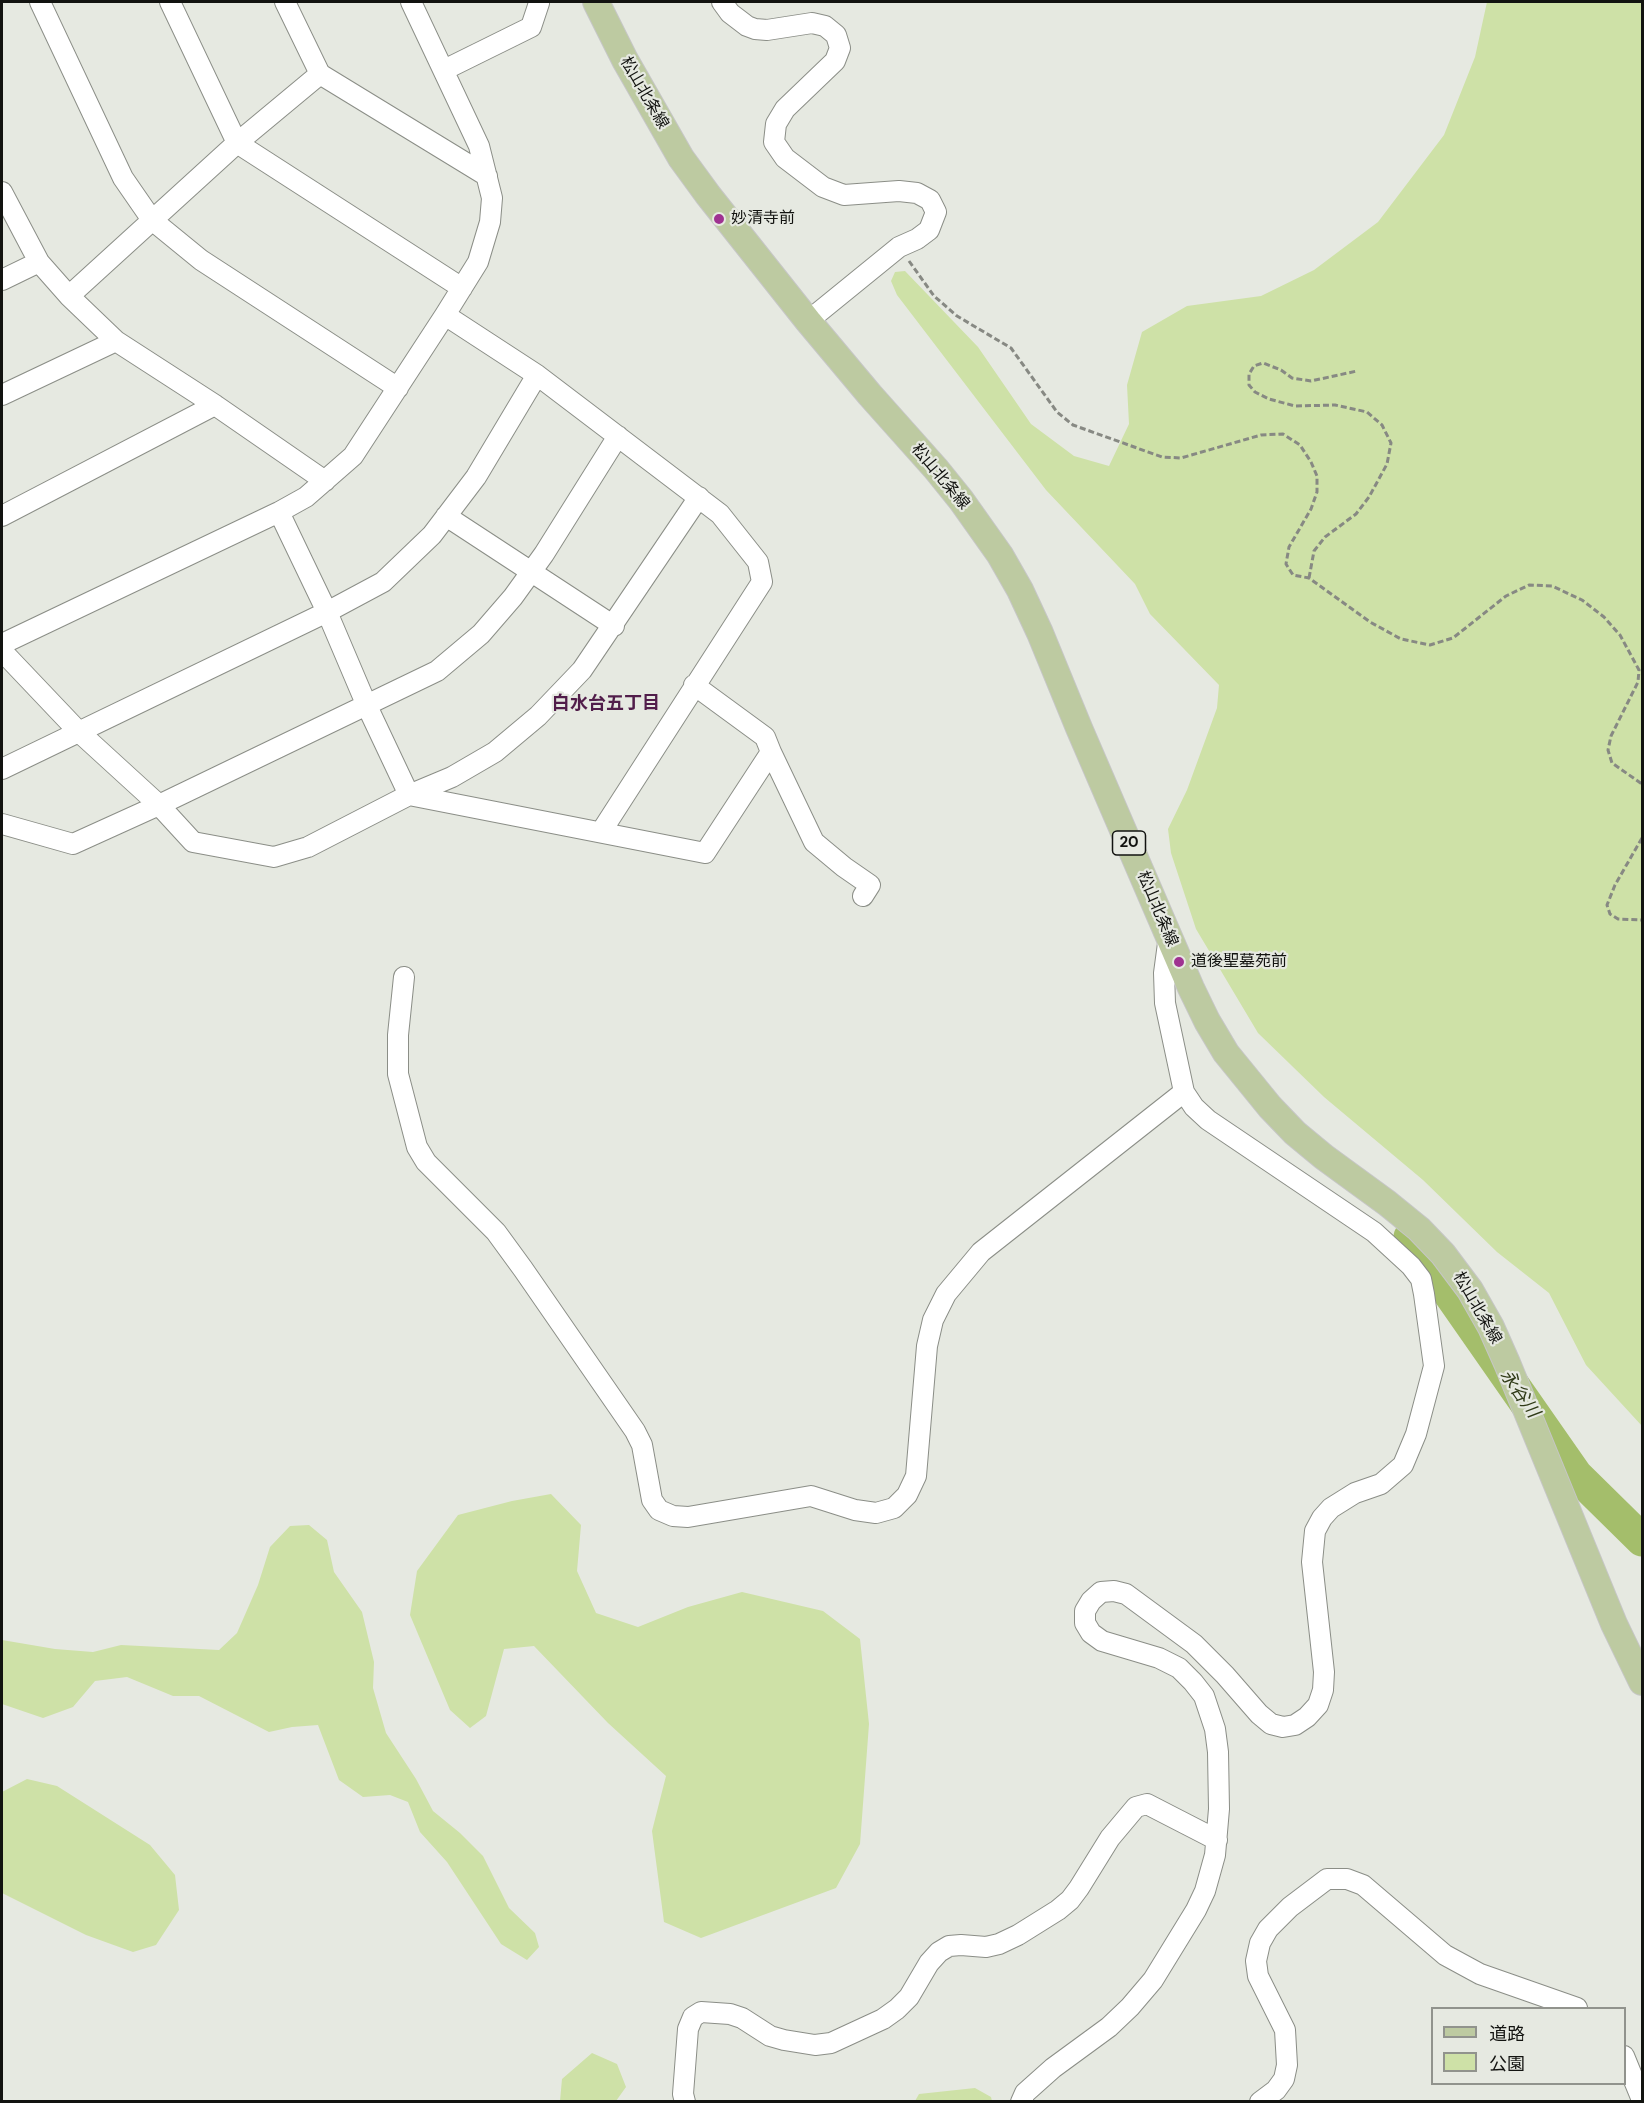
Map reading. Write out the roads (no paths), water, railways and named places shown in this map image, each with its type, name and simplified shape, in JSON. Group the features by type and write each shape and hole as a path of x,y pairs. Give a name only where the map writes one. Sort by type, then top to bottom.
{"main road":[{"name":"松山北条線","path":"596,2 625,60 681,158 708,195 808,321 936,469 1000,555 1020,590 1040,633 1207,1022 1226,1053 1250,1084 1295,1133 1419,1229 1443,1254 1470,1290 1495,1336 1614,1624 1642,1682"}],"street":[{"path":"40,2 123,178 152,220 201,260 398,388"},
{"path":"170,2 237,143 462,288"},
{"path":"285,2 320,74 487,176"},
{"path":"2,644 306,497 352,456 445,315 478,262 490,222 492,198 479,146 411,2"},
{"path":"444,70 531,27 538,2"},
{"path":"722,2 730,13 755,29 767,30 812,23 825,26 836,35 840,48 835,62 785,109 776,124 774,142 785,158 823,187 844,195 899,191 917,193 930,200 936,212 929,230 899,248 808,321"},
{"path":"69,296 237,143 320,74"},
{"path":"2,192 39,262 69,296 116,341 325,480"},
{"path":"2,280 39,262"},
{"path":"445,315 537,375 699,497 720,514 758,562 762,582 601,832"},
{"path":"2,395 116,341"},
{"path":"2,769 327,612 383,582 432,535 476,477 537,375"},
{"path":"2,516 215,405"},
{"path":"2,824 73,844 437,671 481,634 513,597 618,436"},
{"path":"2,651 78,731 159,805 193,842 274,857 308,847 409,795 452,777 495,752 538,716 582,670 614,626 699,497"},
{"path":"279,512 327,612 367,706 409,795"},
{"path":"446,516 614,626"},
{"path":"694,685 765,737 814,842 870,885 863,896"},
{"path":"409,795 705,853 771,752"},
{"path":"1021,2102 1026,2093 1053,2068 1109,2027 1153,1980 1191,1920 1205,1891 1217,1840 1220,1783 1218,1752 1215,1729 1204,1696 1179,1668 1150,1655 1102,1641 1091,1633 1085,1623 1085,1611 1091,1601 1101,1593 1114,1591 1126,1594 1194,1644 1226,1675 1258,1714 1271,1724 1283,1727 1295,1725 1307,1717 1318,1705 1323,1690 1324,1672 1312,1562 1315,1531 1331,1508 1355,1493 1382,1484 1403,1465 1416,1434 1434,1366 1423,1286 1421,1279 1411,1266 1374,1232 1208,1120 1194,1107 1184,1092 1165,1003 1164,973 1169,935"},
{"path":"404,977 398,1035 398,1074 417,1147 426,1162 496,1232 523,1269 634,1431 642,1445 652,1500 659,1510 673,1516 688,1517 811,1496 855,1510 876,1513 894,1508 907,1494 916,1476 927,1346 933,1320 946,1294 981,1252 1184,1092"},
{"path":"685,2102 683,2094 688,2029 693,2018 701,2012 730,2014 742,2018 770,2036 784,2040 815,2045 831,2043 883,2019 897,2009 909,1997 929,1963 939,1952 949,1946 986,1947 999,1944 1058,1910 1070,1900 1110,1838 1136,1807 1147,1804 1217,1840"},
{"path":"1260,2102 1276,2090 1284,2079 1287,2066 1284,2030 1258,1976 1256,1961 1260,1943 1268,1929 1290,1907 1328,1879 1347,1879 1363,1885 1445,1955 1480,1974 1573,2007"},
{"path":"1626,2061 1642,2100"}],"waterway":[{"name":"永谷川","path":"1410,1237 1576,1475 1642,1540"}],"place":[{"name":"妙清寺前","path":"719,219"},
{"name":"道後聖墓苑前","path":"1179,962"}],"district":[{"name":"白水台五丁目","path":"606,704"}]}
